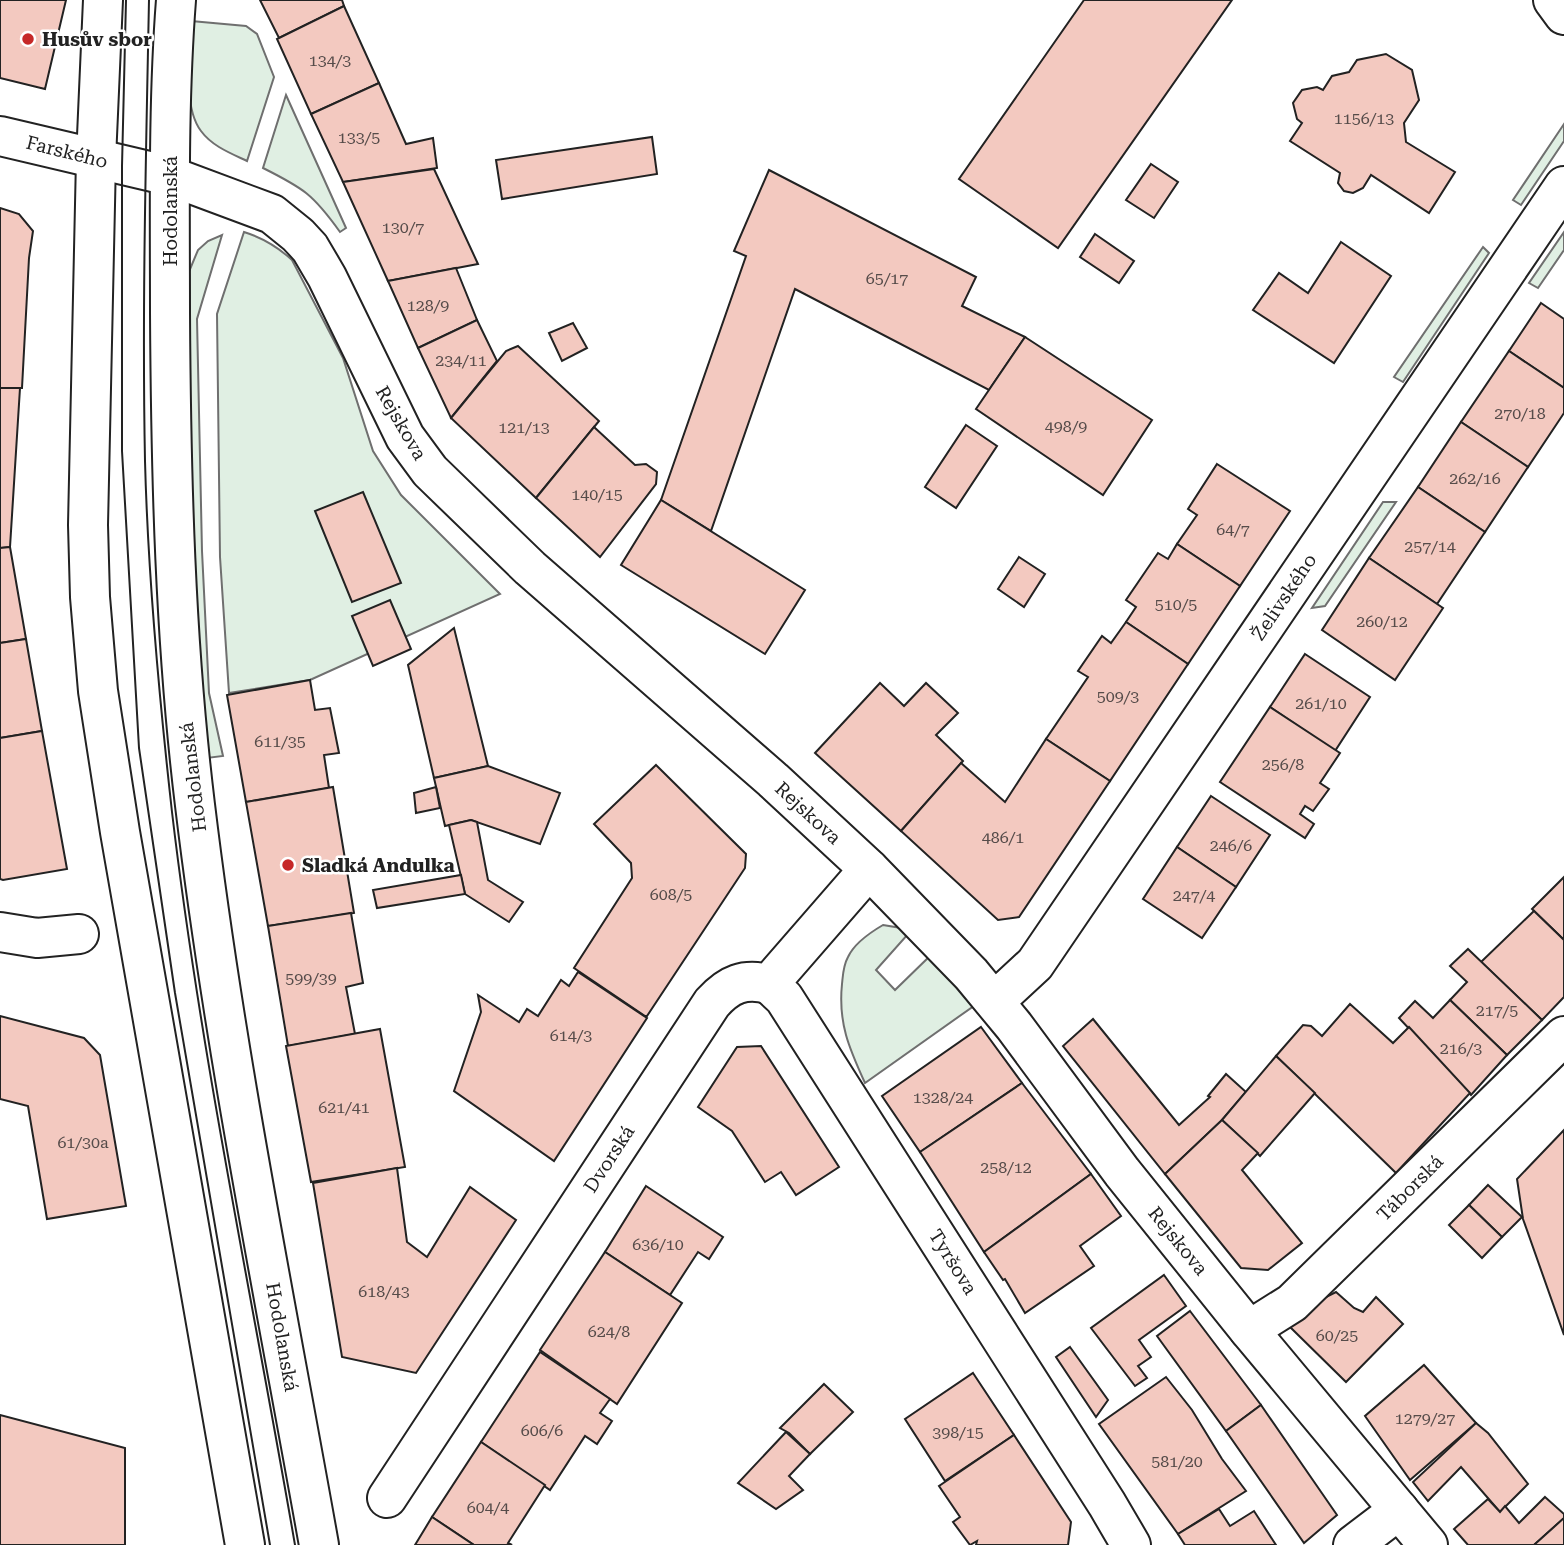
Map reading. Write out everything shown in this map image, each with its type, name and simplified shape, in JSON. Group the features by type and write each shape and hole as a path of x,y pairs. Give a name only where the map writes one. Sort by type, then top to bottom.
{"street":[{"path":"103,0 96,159 88,525 90,597 98,691 245,1545"},
{"name":"Hodolanská","path":"176,0 152,172 182,681 195,805 234,1066 319,1545"},
{"path":"1553,0 1564,15"},
{"name":"Farského","path":"0,135 152,172"},
{"name":"Rejskova","path":"152,172 272,214 298,235 310,248 327,277 405,437 430,471 530,568 772,780 869,869 993,999 1122,1172 1429,1545"},
{"name":"Želivského","path":"993,999 1035,964 1564,186"},
{"path":"769,984 869,869"},
{"path":"0,932 37,939 79,934"},
{"name":"Dvorská","path":"387,1498 712,1003 726,988 741,982 769,984"},
{"name":"Tyršova","path":"769,984 784,998 844,1089 1131,1545"},
{"name":"Táborská","path":"1250,1330 1300,1296 1564,1036"},
{"path":"1353,1545 1399,1510"}],"green space":[{"path":"191,21 246,26 257,34 274,77 247,161 210,141 195,120 188,78"},
{"path":"286,95 346,228 340,232 306,193 263,168"},
{"path":"1564,124 1564,141 1521,205 1513,200"},
{"path":"244,232 270,243 292,260 343,358 373,451 401,495 500,594 310,680 229,693 220,557 217,314"},
{"path":"1564,232 1564,250 1538,288 1529,283"},
{"path":"222,235 197,319 202,551 209,693 223,756 207,758 186,398 188,274 198,250 208,241"},
{"path":"1483,247 1489,253 1403,382 1394,377"},
{"path":"1383,502 1396,502 1325,606 1312,608"},
{"path":"883,925 901,928 909,933 876,970 895,990 932,954 978,1003 865,1083 843,1023 843,974 846,960 854,948"}],"building":[{"name":"Husův sbor","path":"0,0 66,0 45,89 0,78"},
{"path":"260,0 342,0 344,6 279,38"},
{"path":"1084,0 1232,0 1058,248 959,179"},
{"path":"344,6 379,83 311,114 277,39"},
{"path":"1386,54 1412,70 1419,100 1404,123 1406,142 1455,172 1429,213 1371,175 1363,188 1353,193 1344,191 1338,183 1340,173 1290,141 1302,123 1297,119 1293,103 1302,90 1317,87 1323,90 1332,76 1349,72 1357,60"},
{"path":"379,83 406,144 433,138 437,168 343,182 311,114"},
{"path":"652,137 657,174 502,199 496,160"},
{"path":"1151,164 1178,182 1154,218 1126,200"},
{"path":"434,169 478,264 388,281 343,182"},
{"path":"769,170 976,277 962,306 1025,337 989,390 795,289 711,531 661,500 746,256 734,251"},
{"path":"0,208 19,214 33,231 29,258 22,388 0,388"},
{"path":"1095,234 1134,261 1119,283 1080,257"},
{"path":"1341,242 1391,276 1334,363 1253,310 1279,273 1308,293"},
{"path":"456,268 477,320 418,348 388,281"},
{"path":"1541,303 1564,319 1564,388 1509,351"},
{"path":"477,320 497,361 451,418 418,348"},
{"path":"573,323 587,348 562,361 549,333"},
{"path":"1025,337 1152,420 1103,495 976,409"},
{"path":"518,346 599,421 536,498 451,418 506,351"},
{"path":"1509,351 1564,388 1564,413 1528,467 1461,422"},
{"path":"0,388 20,388 10,547 0,548"},
{"path":"1461,422 1528,467 1485,532 1418,487"},
{"path":"966,425 997,446 956,508 925,487"},
{"path":"594,427 635,465 646,464 657,472 656,484 600,557 536,498"},
{"path":"1217,464 1290,511 1240,586 1177,544 1197,515 1188,509"},
{"path":"1418,487 1485,532 1437,604 1369,558"},
{"path":"363,492 401,583 352,602 315,511"},
{"path":"661,500 805,590 765,654 621,565"},
{"path":"1177,544 1240,586 1188,664 1126,622 1136,607 1126,600 1158,553 1168,559"},
{"path":"10,547 26,639 0,643 0,548"},
{"path":"1019,557 1045,574 1024,607 998,589"},
{"path":"1369,558 1443,608 1395,680 1322,630"},
{"path":"390,600 411,649 373,666 352,616"},
{"path":"1126,622 1188,664 1110,781 1046,739 1088,677 1078,671 1102,636 1111,643"},
{"path":"454,628 488,766 434,778 408,665"},
{"path":"26,639 42,731 0,738 0,643"},
{"path":"1305,654 1370,697 1335,751 1270,707"},
{"path":"310,680 315,710 330,708 339,753 324,755 329,788 246,802 227,695"},
{"path":"880,683 904,706 926,683 958,713 936,735 963,761 901,831 815,753"},
{"path":"1270,707 1340,753 1320,783 1329,789 1313,811 1305,806 1300,814 1314,824 1305,838 1220,782"},
{"path":"42,731 67,869 3,880 0,879 0,738"},
{"path":"1046,739 1110,781 1019,917 998,920 901,831 961,763 1005,802"},
{"path":"656,765 746,854 745,868 645,1016 574,968 632,878 631,863 594,824"},
{"path":"488,766 560,793 540,844 471,820 445,826 434,778"},
{"path":"333,787 354,913 268,926 246,802"},
{"path":"436,787 440,808 416,813 414,793"},
{"path":"1211,796 1270,835 1236,887 1177,847"},
{"path":"471,820 477,822 488,880 523,902 509,922 465,894 449,825"},
{"path":"1177,847 1236,887 1202,938 1143,899"},
{"path":"461,875 465,894 377,908 373,890"},
{"path":"1564,877 1564,940 1532,909"},
{"path":"1534,911 1564,940 1564,997 1542,1020 1481,962"},
{"path":"351,913 363,983 346,987 355,1034 288,1046 268,926"},
{"path":"1468,949 1542,1020 1507,1055 1450,1000 1467,982 1450,966"},
{"path":"578,972 647,1018 554,1161 454,1091 481,1012 478,995 519,1022 527,1009 538,1016 561,980 569,986"},
{"path":"1450,1000 1507,1055 1471,1095 1399,1018 1415,1001 1433,1018"},
{"path":"1350,1004 1393,1043 1409,1027 1470,1093 1396,1173 1276,1056 1303,1025 1311,1026 1322,1036"},
{"path":"0,1016 84,1038 100,1055 126,1206 47,1219 28,1106 0,1099"},
{"path":"1093,1019 1179,1125 1210,1097 1208,1096 1226,1074 1246,1092 1222,1120 1165,1174 1063,1046"},
{"path":"981,1027 1022,1083 920,1152 882,1096"},
{"path":"380,1029 405,1167 311,1182 286,1046"},
{"path":"761,1046 839,1167 796,1195 781,1172 765,1182 732,1131 698,1107 737,1047"},
{"path":"1276,1056 1315,1093 1260,1156 1222,1120"},
{"path":"1022,1083 1091,1174 984,1252 920,1152"},
{"path":"1222,1120 1258,1153 1242,1170 1302,1243 1268,1270 1241,1268 1165,1174"},
{"path":"1564,1130 1564,1335 1523,1219 1517,1179"},
{"path":"397,1168 407,1242 427,1257 470,1187 516,1220 416,1373 342,1357 313,1183"},
{"path":"1091,1174 1121,1216 1080,1246 1094,1266 1025,1313 1005,1279 1003,1280 984,1252"},
{"path":"1488,1185 1522,1217 1502,1237 1469,1205"},
{"path":"646,1186 723,1237 709,1259 698,1252 670,1295 605,1252"},
{"path":"1469,1205 1502,1237 1482,1258 1449,1225"},
{"path":"605,1252 682,1303 617,1404 540,1350"},
{"path":"1164,1275 1186,1306 1139,1340 1151,1357 1138,1366 1147,1378 1135,1386 1091,1328"},
{"path":"1336,1292 1354,1308 1363,1312 1376,1297 1403,1324 1346,1382 1288,1325 1318,1301"},
{"path":"1190,1311 1261,1405 1226,1431 1157,1336"},
{"path":"1070,1347 1108,1400 1096,1417 1056,1357"},
{"path":"540,1352 610,1399 600,1413 612,1421 597,1444 585,1436 550,1490 481,1442"},
{"path":"1424,1365 1476,1423 1410,1480 1365,1416"},
{"path":"973,1373 1014,1435 945,1481 905,1419"},
{"path":"1166,1377 1192,1410 1222,1459 1246,1491 1178,1534 1099,1424"},
{"path":"824,1384 853,1412 810,1454 789,1433 780,1428"},
{"path":"1261,1405 1337,1515 1304,1543 1226,1431"},
{"path":"0,1415 125,1448 125,1545 0,1545"},
{"path":"1476,1423 1488,1433 1528,1484 1500,1512 1461,1467 1428,1501 1413,1482"},
{"path":"786,1432 810,1454 789,1476 803,1490 776,1509 738,1483"},
{"path":"1014,1435 1071,1522 1068,1545 976,1545 977,1541 970,1545 953,1522 960,1517 939,1486"},
{"path":"481,1442 545,1485 508,1543 512,1545 474,1545 432,1517"},
{"path":"1545,1497 1564,1514 1564,1518 1534,1545 1468,1545 1454,1529 1488,1499 1500,1512 1505,1506 1519,1523"},
{"path":"1219,1509 1230,1526 1254,1511 1276,1545 1185,1545 1178,1534"},
{"path":"432,1517 474,1545 415,1545"},
{"path":"1564,1518 1564,1545 1534,1545"}],"tram line":[{"path":"126,0 122,166 122,451 139,748 175,993 270,1545"},
{"path":"149,0 144,404 149,549 159,681 172,812 198,996 295,1545"}],"place":[{"name":"Husův sbor","path":"28,39"},
{"name":"Sladká Andulka","path":"288,865"}]}
